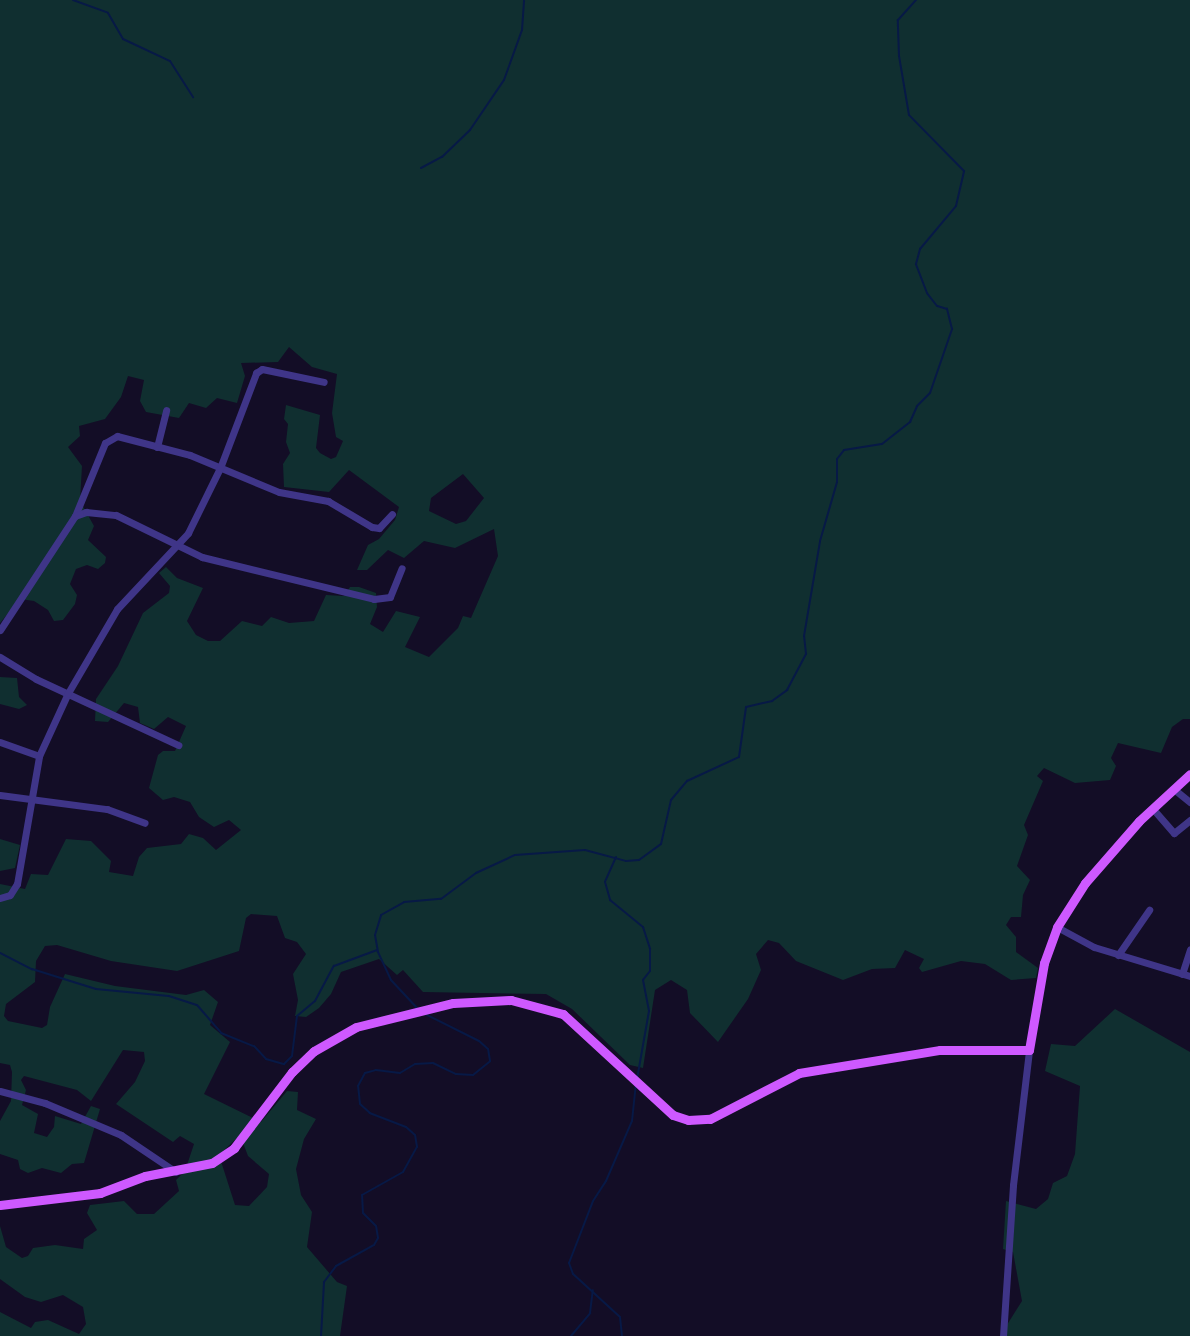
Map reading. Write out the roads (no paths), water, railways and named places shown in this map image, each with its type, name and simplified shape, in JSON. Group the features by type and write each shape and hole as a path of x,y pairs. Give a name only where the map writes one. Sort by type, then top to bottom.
{"main road":[{"path":"0,1204 100,1193 137,1178 201,1167 228,1154 292,1072 314,1051 356,1027 410,1016 435,1007 511,1000 543,1006 563,1014 625,1068 673,1115 701,1120 799,1074 940,1050 1029,1050 1044,963 1057,927 1085,883 1153,809 1190,774"}],"street":[{"path":"0,898 10,895 18,884 39,756 68,693 117,609 178,546 220,468 259,370 324,382"},
{"path":"157,447 166,410"},
{"path":"0,630 75,516 108,438 127,438 220,468 279,492 328,501 372,527 382,526 392,514"},
{"path":"75,516 94,511 116,515 178,546 293,582 381,600 390,597 402,568"},
{"path":"0,657 68,693 178,745"},
{"path":"0,742 39,756"},
{"path":"1174,790 1190,802"},
{"path":"0,795 107,809 145,823"},
{"path":"1153,809 1174,833 1190,820"},
{"path":"1118,955 1149,910"},
{"path":"1057,927 1094,947 1186,975 1190,949"},
{"path":"1003,1336 1013,1185 1029,1050"},
{"path":"0,1091 45,1103 121,1135 176,1172"}],"waterway":[{"path":"73,0 108,13 123,39 170,61 193,97"},
{"path":"421,168 442,157 470,130 504,80 522,30 524,0"},
{"path":"418,1009 391,980 378,952 375,935 381,915 404,902 441,899 476,873 515,855 585,850 626,861 639,860 661,844 671,800 687,781 739,757 746,707 772,701 787,690 806,654 804,636 820,541 837,482 837,459 844,450 882,444 910,422 917,406 930,393 952,329 947,309 937,306 927,293 916,264 920,249 956,206 964,171 909,115 899,56 898,20 916,0"},
{"path":"616,857 605,882 610,900 643,927 650,949 650,971 643,980 649,1011 637,1079"},
{"path":"0,953 32,969 96,989 169,996 197,1005 221,1033 254,1046 266,1059 284,1064 292,1056 297,1016 315,1001 334,966 377,950"},
{"path":"321,1336 324,1282 336,1266 374,1245 378,1238 376,1226 363,1213 362,1195 403,1172 417,1147 415,1135 406,1127 370,1113 360,1104 358,1086 365,1073 376,1070 400,1073 415,1064 433,1063 456,1074 473,1075 490,1061 488,1049 479,1041 425,1014"},
{"path":"622,1336 620,1317 573,1274 569,1263 593,1201 606,1181 632,1121 636,1085"},
{"path":"571,1336 590,1313 593,1290"}]}
